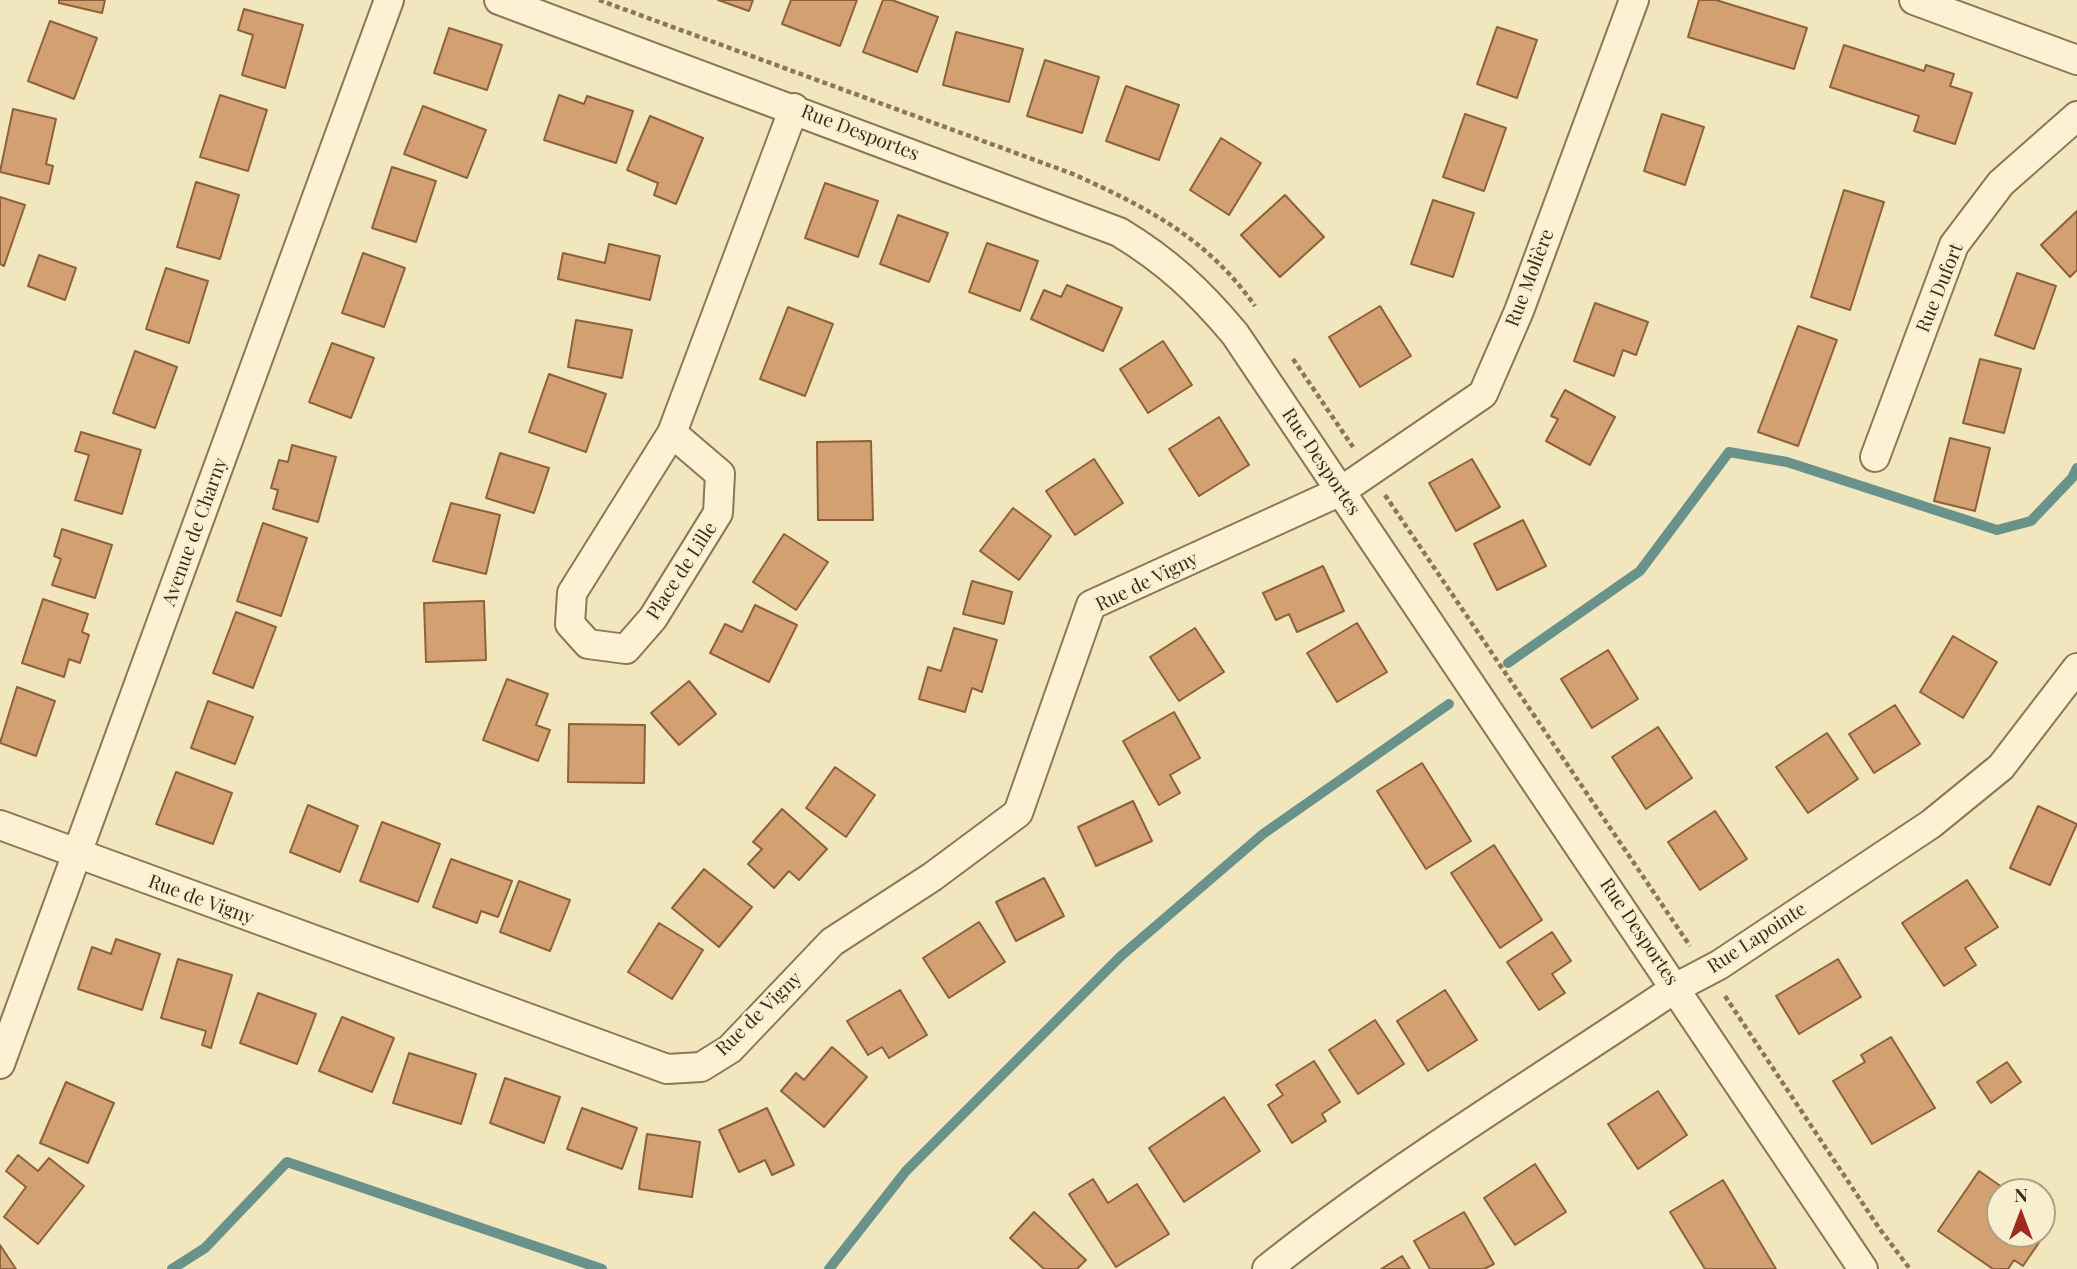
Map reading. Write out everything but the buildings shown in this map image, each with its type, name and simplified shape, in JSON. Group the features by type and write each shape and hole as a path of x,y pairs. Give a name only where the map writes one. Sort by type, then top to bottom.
{"street":[{"name":"Avenue de Charny","path":"0,1064 389,0"},
{"name":"Rue Desportes","path":"499,0 794,108 1119,232 1157,255 1196,289 1235,334 1863,1269"},
{"name":"Rue Molière","path":"1341,491 1483,394 1519,311 1634,0"},
{"path":"1914,0 2077,61"},
{"name":"Place de Lille","path":"672,433 720,474 718,513 653,618 626,649 589,644 570,624 572,593 672,433 794,108"},
{"name":"Rue Dufort","path":"1875,457 1954,245 2001,183 2077,116"},
{"name":"Rue de Vigny","path":"0,825 667,1069 701,1067 730,1049 832,942 932,877 1017,813 1091,606 1341,491"},
{"name":"Rue Lapointe","path":"1267,1269 1310,1235 1676,987 1719,965 1931,824 2001,767 2077,668"}],"path":[{"path":"1387,498 1691,948"},
{"path":"1723,995 1879,1228 1910,1269"}],"waterway":[{"path":"1508,663 1640,571 1729,452 1787,462 1997,530 2031,521 2072,478 2077,468"},
{"path":"829,1269 906,1171 1121,956 1263,834 1449,704"},
{"path":"172,1269 205,1248 287,1162 602,1269"}]}
